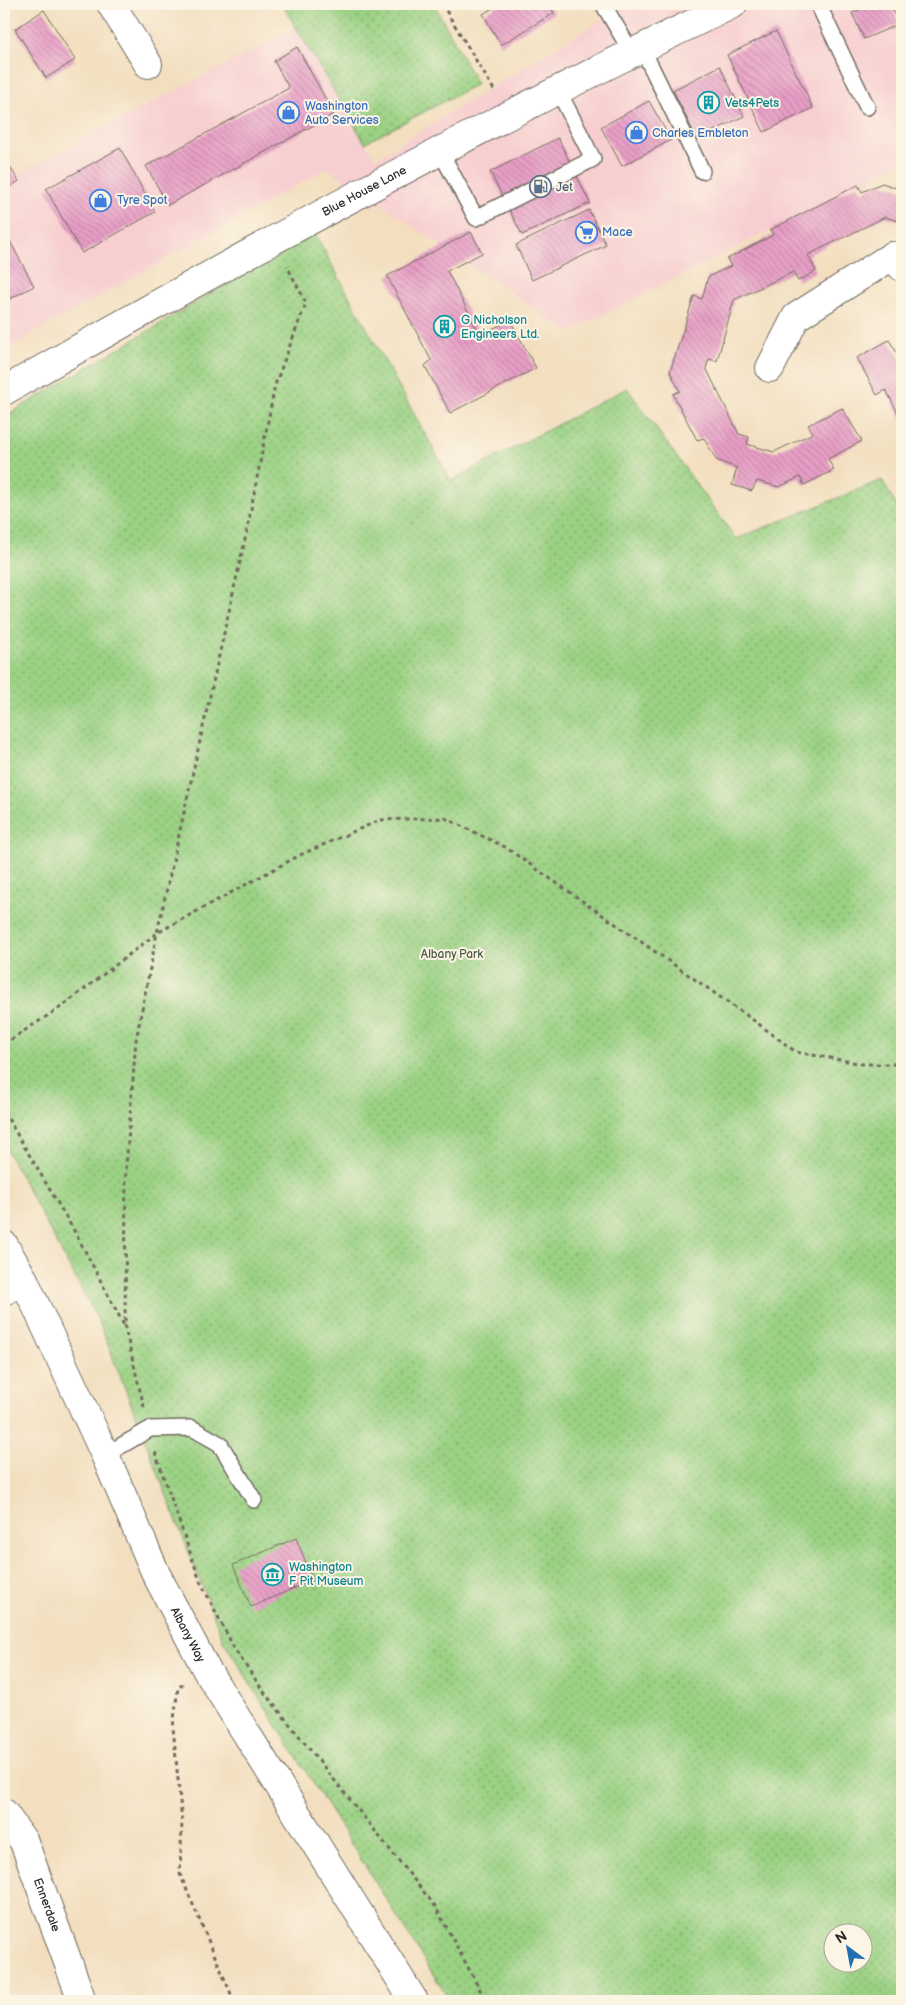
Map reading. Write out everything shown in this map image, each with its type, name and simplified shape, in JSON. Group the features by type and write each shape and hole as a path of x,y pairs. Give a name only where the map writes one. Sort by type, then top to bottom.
{"street":[{"path":"111,4 148,64"},
{"name":"Blue House Lane","path":"4,391 274,239 558,90 733,4"},
{"path":"770,368 796,317 897,262"},
{"name":"Albany Way","path":"4,1245 14,1285 105,1455 156,1574 206,1669 414,2001"},
{"name":"Ennerdale","path":"4,1814 24,1842 80,1995 80,2001"}],"lane":[{"path":"603,4 637,50 702,171"},
{"path":"818,4 867,107"},
{"path":"440,151 476,218 593,159 558,90"},
{"path":"105,1455 150,1429 192,1428 220,1444 254,1500"}],"path":[{"path":"442,4 509,116"},
{"path":"125,1328 126,1167 136,1040 157,933 246,535 275,385 306,303 274,239"},
{"path":"4,1044 64,1005 157,933 300,855 380,820 446,818 505,847 748,1016 796,1052 863,1064 902,1064"},
{"path":"4,1112 76,1234 125,1328 154,1450 200,1580 235,1650 264,1692 435,1906 486,2001"},
{"path":"234,2001 180,1874 182,1822 173,1728 178,1688 235,1650"}],"shaded area":[{"path":"627,4 902,4 902,163 569,332 327,168 4,350 4,181 296,27 375,159"}],"green space":[{"path":"282,4 434,4 477,84 365,143"},
{"name":"Albany Park","path":"314,232 451,481 627,388 736,539 882,480 902,515 902,2001 450,2001 223,1640 99,1322 4,1145 4,417"}],"building":[{"path":"500,4 548,4 554,13 501,45 483,14"},
{"path":"874,4 890,4 899,24 864,39 852,13"},
{"path":"44,10 75,60 46,78 15,29"},
{"path":"776,31 813,108 764,132 727,55"},
{"path":"297,47 334,114 168,205 146,166 289,88 274,61"},
{"name":"Vets4Pets","path":"720,66 744,116 697,139 673,90"},
{"name":"Charles Embleton","path":"649,101 671,140 622,166 601,127"},
{"name":"Jet","path":"558,138 590,203 522,235 490,172"},
{"name":"Tyre Spot","path":"120,148 155,212 82,253 46,189"},
{"path":"4,158 19,181 4,191"},
{"path":"882,183 902,190 902,222 885,217 808,255 816,271 798,281 793,272 734,300 717,361 709,359 706,368 739,434 749,437 747,444 774,452 813,433 808,425 842,408 862,441 828,459 834,470 804,485 800,477 779,487 757,481 752,491 732,485 737,468 716,460 704,438 697,440 673,394 680,391 670,372 694,296 702,299 708,277 731,266 727,259 773,235 770,230 858,185 862,192"},
{"path":"589,210 606,245 532,280 516,245"},
{"path":"4,230 34,286 4,302"},
{"name":"G Nicholson Engineers Ltd.","path":"471,232 482,253 447,271 480,335 510,320 536,368 450,413 425,366 431,360 387,276"},
{"path":"889,340 902,361 902,421 886,390 877,395 857,358"},
{"path":"296,1538 313,1580 251,1607 233,1565"}],"place":[{"name":"Vets4Pets","path":"709,103"},
{"name":"Washington Auto Services","path":"289,113"},
{"name":"Charles Embleton","path":"636,133"},
{"name":"Jet","path":"540,187"},
{"name":"Tyre Spot","path":"101,200"},
{"name":"Mace","path":"586,232"},
{"name":"G Nicholson Engineers Ltd.","path":"445,327"},
{"name":"Washington F Pit Museum","path":"273,1574"}]}
